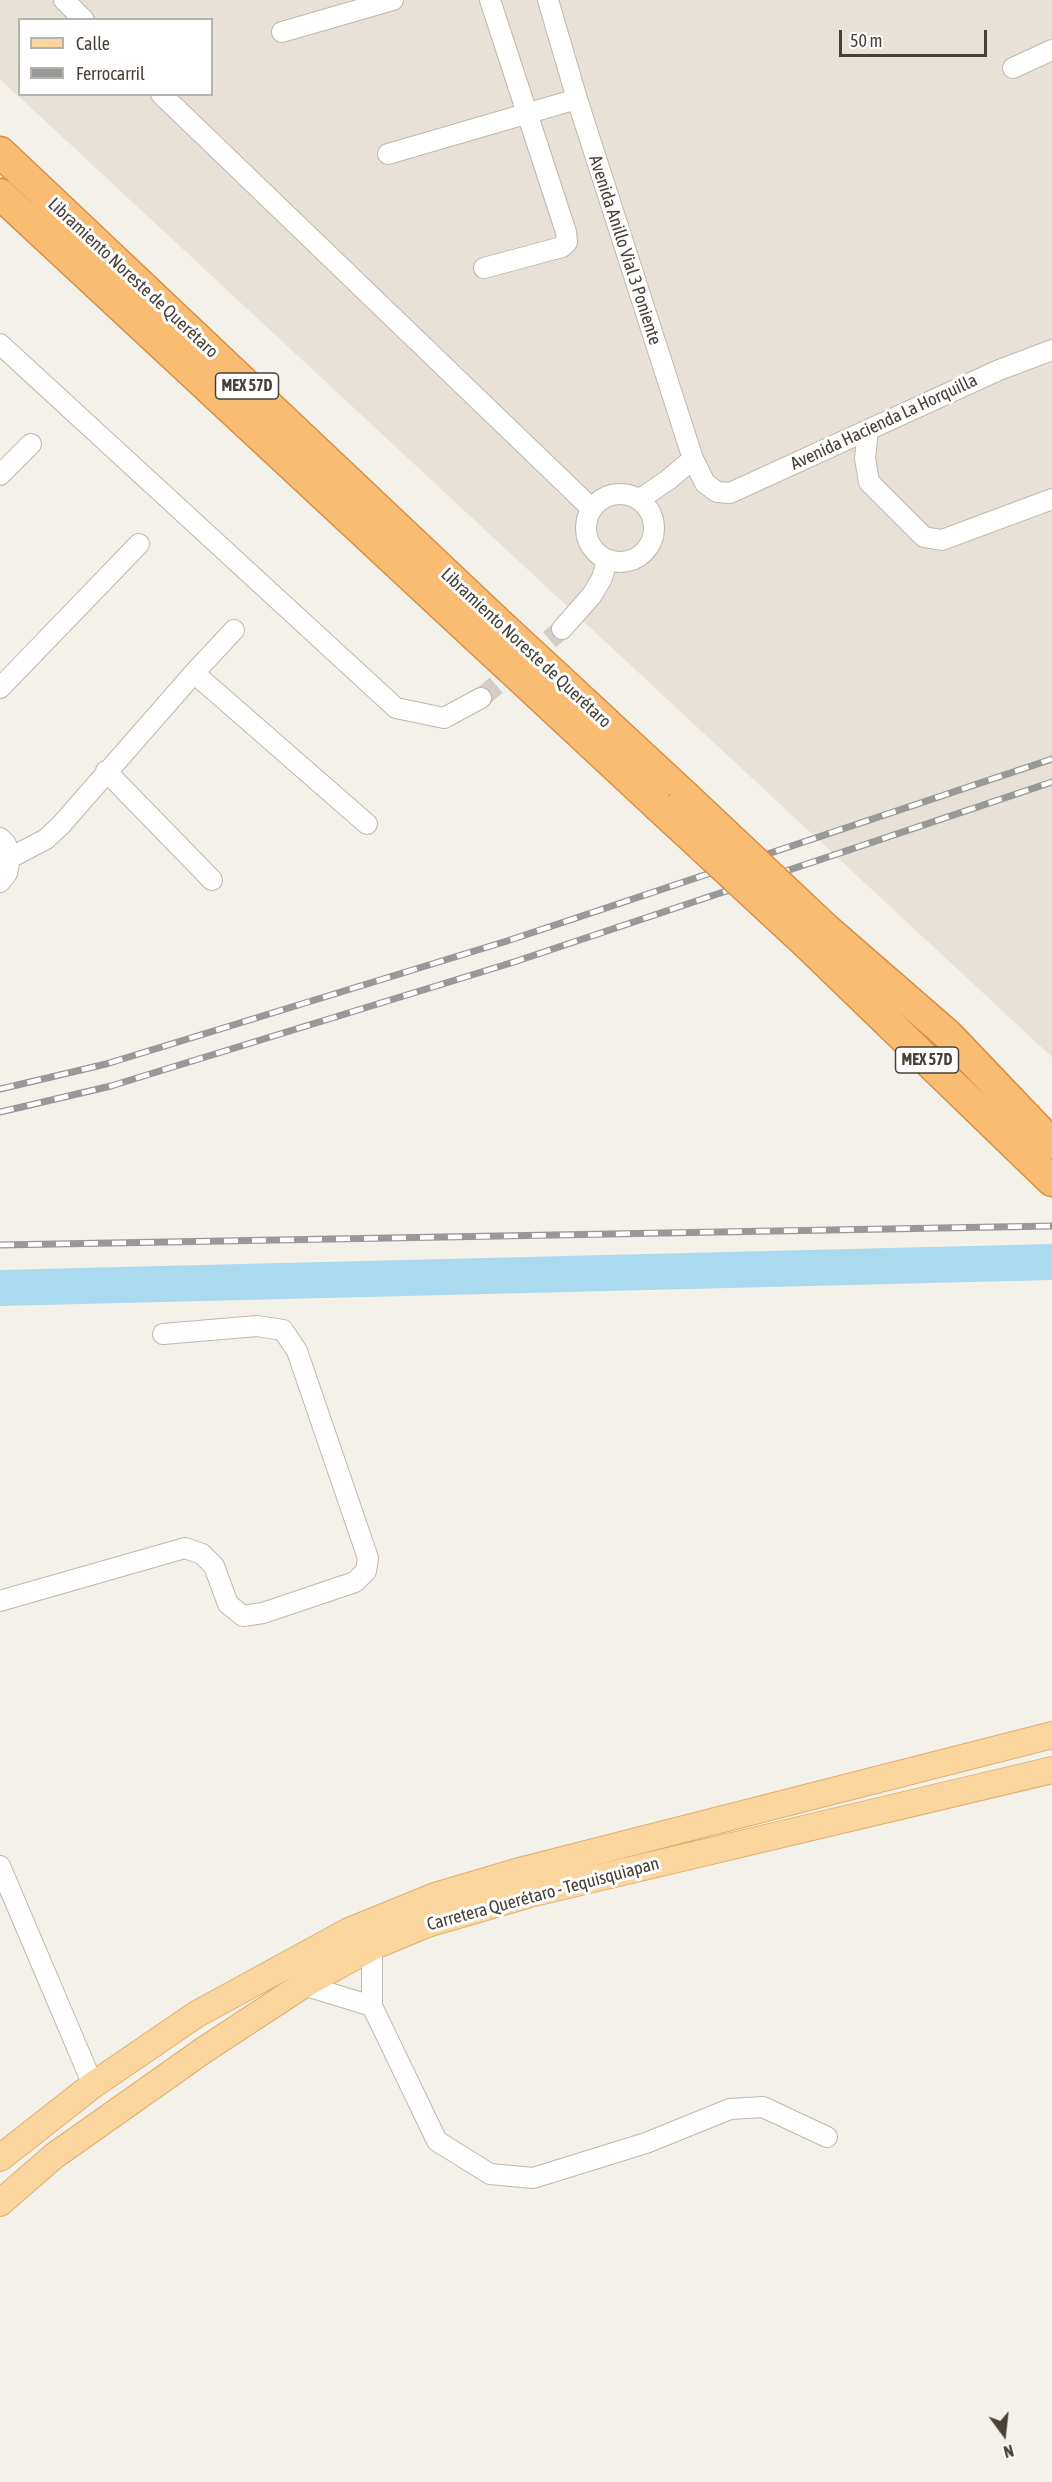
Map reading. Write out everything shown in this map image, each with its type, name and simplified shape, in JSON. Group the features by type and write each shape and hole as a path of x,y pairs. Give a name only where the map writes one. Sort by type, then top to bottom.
{"highway":[{"name":"Libramiento Noreste de Querétaro","path":"0,152 484,627"},
{"name":"Libramiento Noreste de Querétaro","path":"0,194 484,627 671,801 815,936 1050,1178"},
{"name":"Libramiento Noreste de Querétaro","path":"815,936 948,1035 1052,1144"}],"main road":[{"name":"Carretera Querétaro - Tequisquiapan","path":"0,2158 93,2085 196,2014 349,1931 435,1896 523,1870 1052,1735"},
{"name":"Carretera Querétaro - Tequisquiapan","path":"0,2203 54,2156 204,2050 303,1984 372,1947 426,1924 530,1894 1052,1770"}],"street":[{"path":"64,0 82,18"},
{"path":"282,33 393,0"},
{"path":"484,268 562,247 567,242 566,232 490,0"},
{"name":"Avenida Anillo Vial 3 Poniente","path":"548,0 577,99 693,459 705,483 717,492"},
{"path":"1013,68 1052,50"},
{"path":"163,96 591,508"},
{"path":"388,154 577,99"},
{"path":"0,344 396,708 444,717 481,698"},
{"name":"Avenida Hacienda La Horquilla","path":"717,492 730,492 999,370 1052,350"},
{"path":"868,430 865,458 869,482 924,537 942,540 1052,499"},
{"path":"0,476 31,444"},
{"path":"640,499 693,459"},
{"path":"614,493 627,494 640,499 649,509 654,522 654,535 648,547 639,557 626,562 607,561 590,546 585,534 585,520 591,508 601,498 614,493"},
{"path":"0,688 139,544"},
{"path":"562,628 592,595 602,578 607,561"},
{"path":"10,858 46,839 53,832 234,630"},
{"path":"194,673 367,824"},
{"path":"106,771 213,880"},
{"path":"0,838 6,844 10,858 7,873 0,882"},
{"path":"0,1601 185,1548 202,1554 214,1566 228,1604 243,1616 263,1613 355,1582 366,1571 368,1558 297,1352 283,1330 257,1326 163,1334"},
{"path":"0,1866 93,2085"},
{"path":"372,1947 372,2006 437,2142 489,2174 532,2178 646,2143 730,2109 763,2107 827,2137"},
{"path":"303,1984 372,2006"}],"shaded area":[{"path":"0,0 1052,0 1052,1057 18,96 213,96 213,18 18,18 18,96 0,79"}],"waterway":[{"path":"0,1288 1052,1262"}],"tunnel":[{"path":"481,698 562,629"}],"railway":[{"path":"0,1089 106,1064 507,941 1052,759"},
{"path":"0,1112 111,1086 514,962 1052,782"},
{"path":"0,1245 1052,1226"}]}
